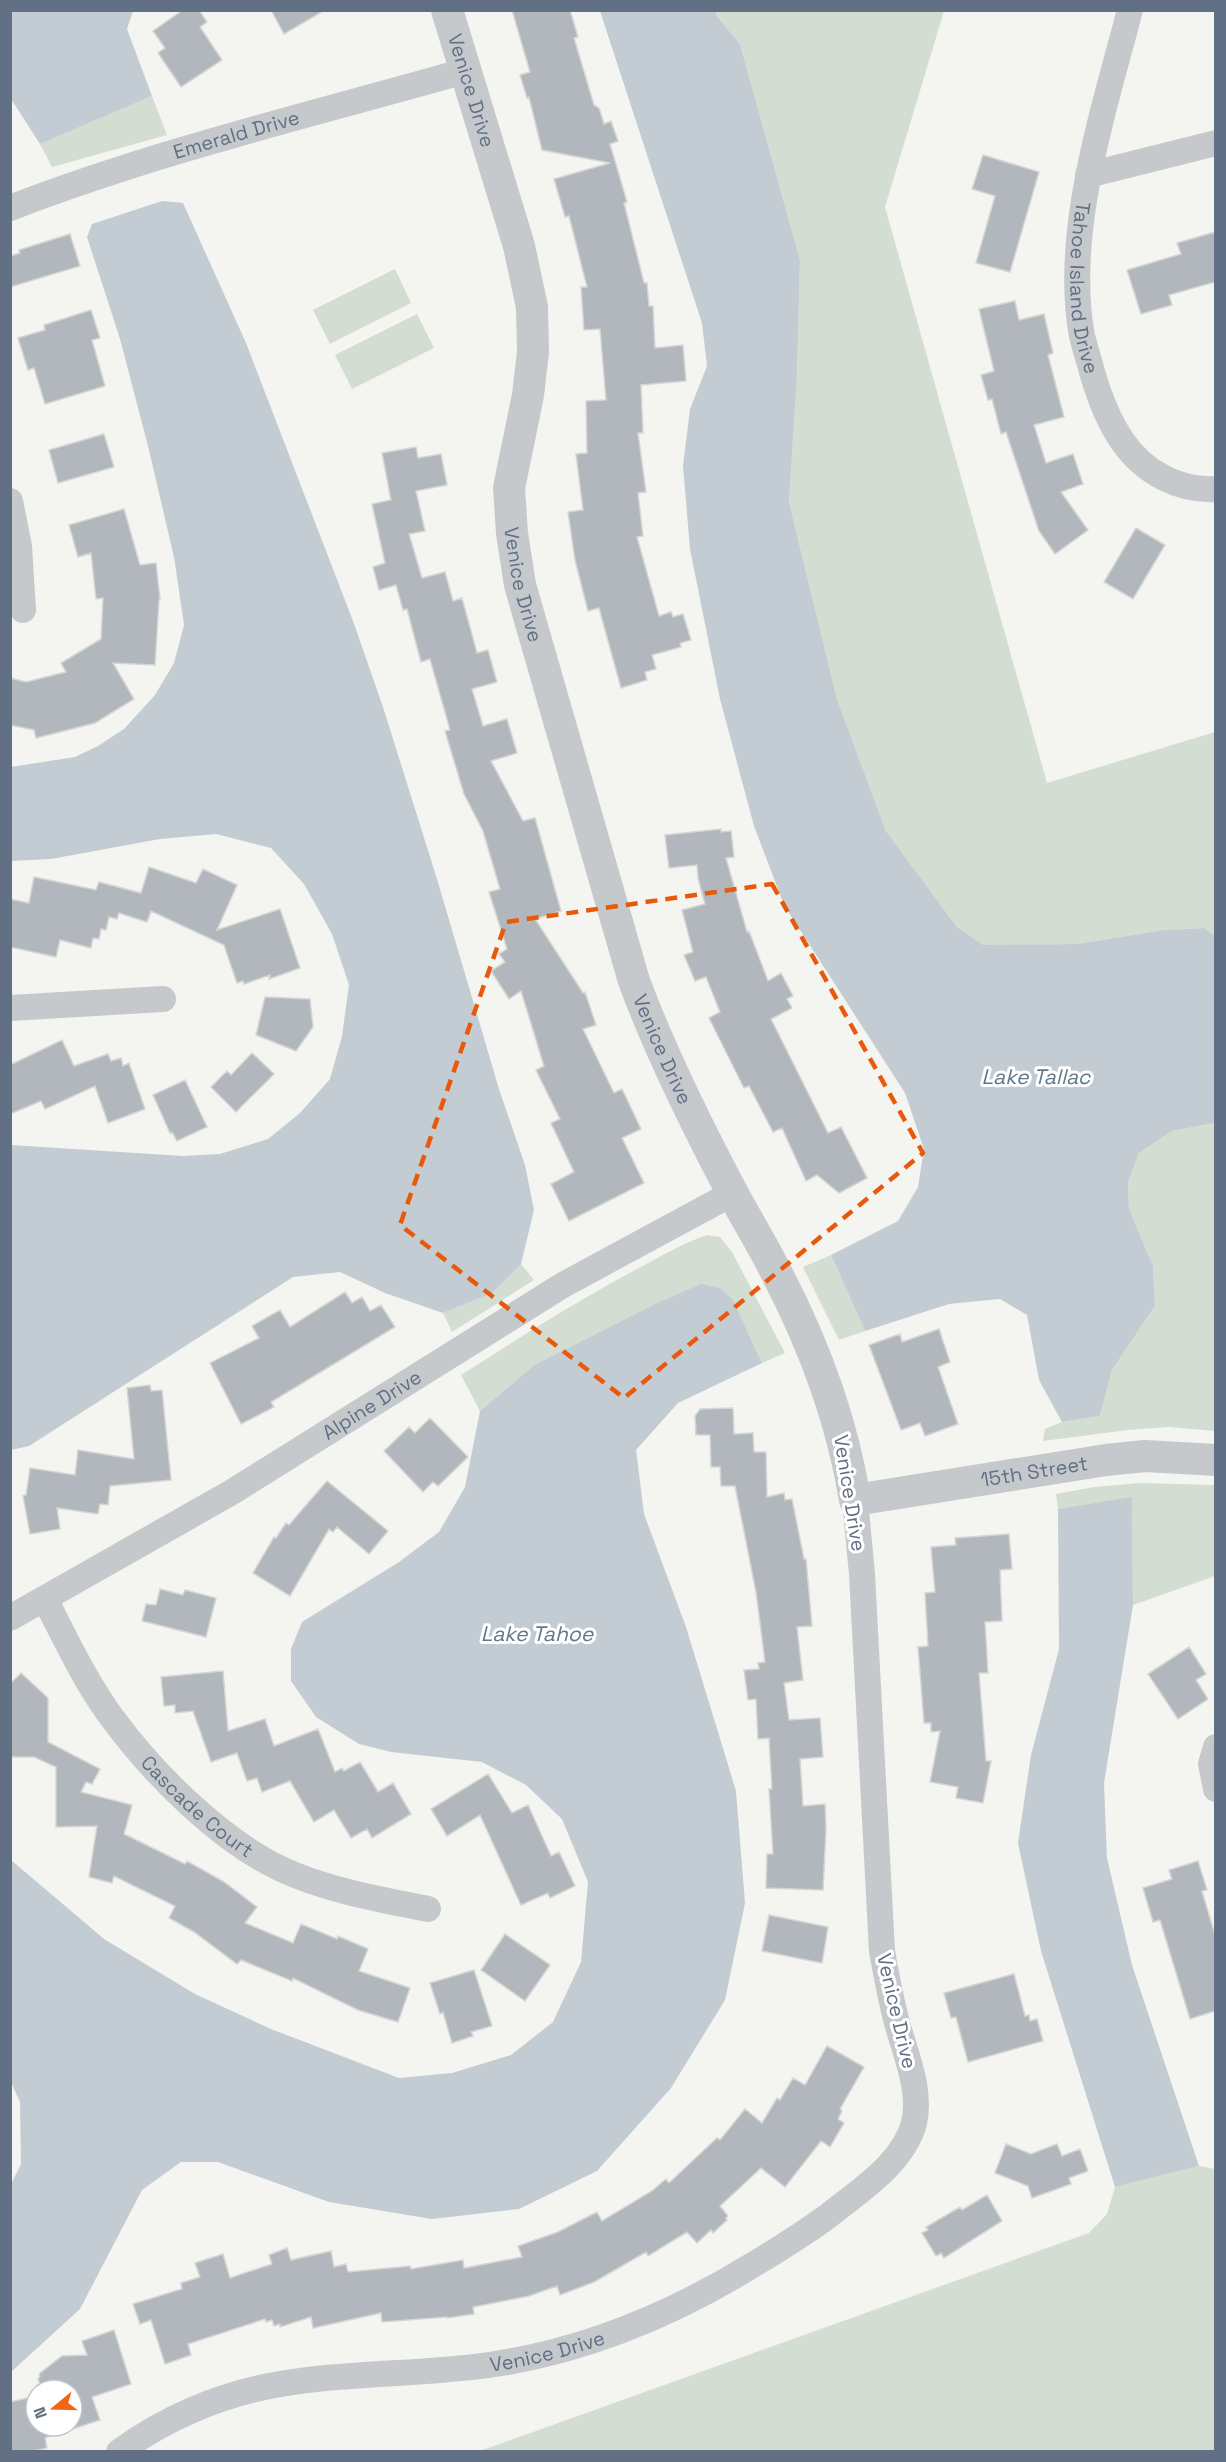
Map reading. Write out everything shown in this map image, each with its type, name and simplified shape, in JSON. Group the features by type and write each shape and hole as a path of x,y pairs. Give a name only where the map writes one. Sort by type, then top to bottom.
{"street":[{"name":"Venice Drive","path":"119,2451 180,2415 219,2400 274,2385 318,2379 428,2373 491,2365 564,2348 662,2316 711,2291 810,2229 872,2181 891,2162 907,2140 914,2121 916,2095 888,1986 882,1951 862,1574 855,1500 842,1431 826,1384 776,1271 733,1193 649,1021 634,981 520,585 508,488 528,395 532,352 532,307 519,246 447,10"},
{"name":"Tahoe Island Drive","path":"1130,10 1088,175 1077,286 1082,336 1098,392 1114,430 1132,455 1156,474 1178,484 1202,490 1215,489"},
{"name":"Emerald Drive","path":"10,208 76,183 139,163 465,71"},
{"path":"1088,175 1215,143"},
{"path":"10,501 18,546 23,610"},
{"path":"10,1008 163,999"},
{"name":"Alpine Drive","path":"10,1618 232,1492 563,1285 733,1193"},
{"name":"15th Street","path":"855,1500 1106,1460 1145,1456 1215,1460"},
{"name":"Cascade Court","path":"45,1599 75,1657 110,1714 158,1773 196,1810 247,1849 294,1875 352,1893 428,1909"},
{"path":"1214,1749 1211,1764 1215,1789"}],"highlighted area":[{"path":"772,884 923,1153 624,1398 400,1225 506,922"}],"shaded area":[{"path":"716,11 944,11 885,207 1047,783 1215,732 1215,936 1204,928 1164,930 1077,944 983,946 957,927 886,831 837,699 789,502 797,377 800,260 740,44 717,16"},
{"path":"152,96 167,135 52,167 40,144"},
{"path":"395,269 411,303 330,344 313,310"},
{"path":"417,314 434,348 352,389 335,355"},
{"path":"1215,1123 1215,1431 1169,1427 1043,1441 1045,1429 1062,1422 1100,1416 1112,1370 1155,1306 1153,1266 1129,1209 1128,1182 1139,1153 1172,1131"},
{"path":"707,1235 720,1237 732,1252 785,1353 762,1363 733,1300 653,1305 534,1365 480,1411 461,1375 592,1294 672,1250"},
{"path":"831,1255 865,1331 839,1340 803,1267"},
{"path":"521,1264 534,1280 452,1332 443,1313 492,1293"},
{"path":"1140,1483 1215,1485 1215,1576 1133,1605 1132,1498 1058,1509 1056,1494 1094,1487"},
{"path":"1199,2166 1215,2169 1215,2451 477,2452 1089,2233 1107,2214 1115,2187"}],"water":[{"path":"11,10 133,11 127,29 152,96 40,144 11,99"},
{"name":"Lake Tallac","path":"600,11 716,11 717,16 740,44 800,260 797,377 789,502 837,699 886,831 957,927 983,945 1077,944 1164,930 1204,928 1215,936 1215,1123 1172,1131 1139,1153 1128,1182 1129,1209 1153,1266 1155,1306 1112,1370 1100,1416 1062,1422 1039,1380 1027,1315 1000,1299 949,1304 865,1331 831,1255 898,1221 918,1187 924,1149 905,1093 784,905 754,826 720,699 690,549 683,466 690,409 707,366 702,323"},
{"path":"162,201 183,203 246,343 353,621 383,707 499,1089 525,1165 534,1210 521,1264 492,1293 443,1313 385,1293 340,1272 293,1277 29,1446 11,1450 11,1145 183,1156 220,1154 268,1139 300,1113 330,1079 342,1036 349,985 332,934 304,884 271,848 216,834 160,839 51,859 11,861 11,767 75,757 98,746 124,729 155,695 174,663 184,625 174,557 148,446 120,339 87,237 92,224"},
{"name":"Lake Tahoe","path":"701,1284 720,1288 733,1300 762,1363 678,1403 636,1450 644,1514 686,1627 736,1791 745,1903 725,2000 671,2088 597,2171 519,2209 432,2219 329,2202 218,2162 181,2162 142,2190 80,2309 11,2372 11,2184 21,2164 20,2102 10,2080 11,1860 104,1939 195,1994 271,2029 399,2078 452,2073 511,2055 553,2022 581,1962 588,1882 562,1819 526,1785 482,1762 391,1752 359,1744 316,1717 291,1681 291,1649 302,1622 399,1562 439,1532 465,1487 480,1411 534,1365 653,1305"},
{"path":"1132,1497 1133,1605 1104,1783 1107,1858 1132,1965 1199,2166 1115,2187 1041,1951 1018,1843 1031,1755 1059,1649 1058,1509"}],"building":[{"path":"183,10 199,10 207,22 200,27 222,60 181,87 158,53 165,48 153,31"},
{"path":"271,10 325,10 284,34"},
{"path":"512,10 570,10 578,37 574,38 594,105 599,108 604,124 611,121 618,141 610,144 627,202 624,203 644,283 647,283 649,306 653,306 655,348 683,345 686,381 641,385 643,433 638,433 646,492 638,493 643,536 637,537 659,616 671,612 673,617 683,614 691,640 680,643 681,647 652,655 656,669 645,672 647,680 621,688 599,608 588,611 575,560 568,512 583,510 576,454 587,453 586,401 606,400 600,329 584,330 581,287 587,287 569,216 565,217 554,179 610,163 542,150 529,97 527,98 520,75 530,72"},
{"path":"983,155 1039,172 1010,272 976,263 995,196 972,189"},
{"path":"1215,232 1215,282 1169,295 1172,305 1141,314 1127,270 1181,254 1177,243"},
{"path":"70,234 80,266 10,287 10,256 20,253 19,250"},
{"path":"1015,301 1019,320 1044,314 1053,353 1048,355 1064,417 1034,425 1046,463 1073,454 1083,484 1061,492 1088,530 1055,554 1039,531 1006,432 1001,434 992,399 988,400 981,375 994,371 979,309"},
{"path":"91,310 100,338 92,340 105,386 45,404 34,368 28,370 18,338 45,330 44,325"},
{"path":"104,434 114,467 58,483 49,450"},
{"path":"416,447 418,458 441,454 447,485 416,491 425,531 409,534 422,578 445,572 453,601 462,598 477,653 488,650 497,682 472,689 483,726 507,719 517,753 491,761 523,821 535,818 561,911 535,919 583,993 585,992 596,1025 583,1029 614,1093 622,1089 641,1129 622,1138 644,1183 569,1221 551,1184 574,1172 551,1123 560,1119 536,1070 544,1066 521,991 509,999 491,971 505,962 499,954 507,949 489,892 500,889 483,831 464,794 445,731 450,730 430,659 421,662 407,609 403,610 396,585 379,590 373,567 385,563 372,504 391,500 382,453"},
{"path":"124,509 140,565 156,563 160,599 155,665 113,663 134,699 95,723 36,738 34,730 10,725 10,678 26,682 66,672 61,663 101,639 103,598 96,599 91,553 78,557 69,525"},
{"path":"1136,528 1165,545 1133,599 1104,582"},
{"path":"721,829 721,832 731,831 734,857 726,858 747,932 749,931 768,981 781,973 793,996 787,999 792,1008 771,1019 828,1133 841,1127 867,1178 839,1193 817,1175 806,1181 782,1128 773,1132 749,1086 744,1088 709,1018 720,1012 706,977 695,981 684,955 693,952 682,910 705,904 697,865 669,868 665,835"},
{"path":"149,867 196,883 203,869 237,885 217,930 280,909 300,968 269,979 270,975 244,984 243,981 237,983 224,945 151,911 147,922 119,913 117,919 109,917 106,930 101,929 99,939 93,938 91,948 60,940 56,957 10,947 10,899 29,903 34,877 96,890 99,882 141,893"},
{"path":"265,997 310,999 313,1027 296,1051 256,1035"},
{"path":"62,1040 74,1066 108,1054 111,1061 121,1058 123,1066 129,1063 145,1109 108,1123 95,1086 45,1109 41,1101 10,1114 10,1065"},
{"path":"252,1053 274,1074 236,1112 211,1087 227,1071 231,1075"},
{"path":"185,1080 207,1127 177,1141 172,1132 170,1133 153,1095"},
{"path":"345,1292 352,1303 362,1297 370,1311 381,1305 395,1327 271,1402 274,1407 241,1424 210,1363 259,1338 252,1326 280,1310 290,1327"},
{"path":"939,1329 950,1362 938,1367 958,1424 925,1436 920,1423 901,1430 869,1345 900,1334 902,1342"},
{"path":"150,1385 151,1391 162,1390 171,1480 110,1486 108,1505 100,1504 98,1514 57,1508 60,1529 30,1534 23,1496 26,1495 30,1468 75,1475 78,1450 134,1459 127,1388"},
{"path":"733,1408 734,1434 753,1433 754,1452 766,1452 767,1497 784,1493 785,1500 792,1499 804,1559 806,1559 812,1626 797,1627 803,1680 784,1683 789,1720 820,1718 823,1757 800,1759 803,1806 825,1804 823,1890 766,1888 767,1854 773,1854 769,1738 758,1739 756,1699 748,1700 744,1670 759,1669 758,1663 765,1662 756,1592 735,1486 721,1486 720,1467 711,1467 710,1435 696,1435 695,1416 700,1409"},
{"path":"430,1418 468,1457 438,1486 433,1482 423,1492 384,1451 409,1427 415,1433"},
{"path":"327,1481 388,1531 369,1554 337,1527 333,1532 329,1529 290,1596 253,1573 274,1537 276,1538 286,1523 289,1525"},
{"path":"1009,1534 1012,1569 1000,1570 1002,1621 985,1622 988,1673 979,1673 986,1761 991,1761 983,1803 956,1798 958,1787 930,1782 940,1731 931,1732 931,1723 924,1723 918,1647 928,1646 925,1593 935,1592 931,1547 956,1545 955,1538"},
{"path":"160,1589 183,1595 185,1590 216,1598 206,1637 142,1621 146,1604 156,1605"},
{"path":"1189,1647 1206,1674 1196,1680 1208,1699 1178,1719 1148,1674"},
{"path":"223,1671 228,1731 265,1719 274,1746 318,1729 335,1772 342,1768 344,1771 360,1762 378,1792 393,1783 411,1814 372,1838 367,1829 351,1838 334,1810 314,1822 290,1781 262,1792 257,1778 247,1781 237,1753 211,1762 193,1711 175,1713 175,1705 164,1706 161,1677"},
{"path":"21,1673 48,1698 48,1742 100,1769 92,1784 86,1782 81,1792 132,1805 124,1834 185,1864 187,1861 224,1882 257,1907 245,1923 293,1943 301,1924 368,1949 359,1971 410,1988 398,2022 358,2010 293,1978 292,1981 241,1960 237,1964 194,1932 169,1918 175,1906 114,1876 112,1883 89,1877 97,1826 56,1827 56,1767 34,1757 10,1757 10,1684"},
{"path":"488,1774 512,1813 528,1805 551,1856 559,1852 575,1886 550,1898 548,1893 521,1905 480,1815 447,1836 431,1809"},
{"path":"1198,1861 1207,1890 1202,1891 1215,1935 1215,2011 1190,2019 1160,1920 1153,1922 1143,1888 1172,1879 1169,1870"},
{"path":"769,1915 828,1927 822,1963 762,1951"},
{"path":"505,1934 550,1965 525,2001 481,1970"},
{"path":"474,1970 492,2026 471,2032 473,2036 452,2043 443,2012 440,2014 430,1983"},
{"path":"1014,1974 1025,2016 1029,2015 1030,2021 1037,2019 1043,2041 968,2062 956,2017 951,2018 944,1993"},
{"path":"827,2046 864,2067 840,2109 842,2111 838,2119 844,2123 830,2147 821,2141 785,2187 761,2168 720,2206 728,2216 727,2220 697,2243 687,2232 648,2256 646,2252 594,2282 560,2295 557,2286 529,2296 473,2307 474,2314 382,2322 381,2313 313,2328 311,2317 280,2327 280,2324 274,2326 272,2320 266,2322 265,2319 188,2344 191,2355 165,2364 151,2320 140,2324 133,2304 182,2289 181,2283 200,2277 195,2263 223,2254 230,2278 272,2264 269,2255 287,2248 291,2260 331,2251 334,2267 346,2264 348,2272 410,2266 411,2269 463,2260 464,2268 522,2257 518,2246 558,2232 597,2212 602,2221 652,2191 666,2179 669,2183 717,2138 720,2140 745,2109 762,2123 777,2098 780,2100 793,2078 805,2085"},
{"path":"1006,2144 1031,2154 1057,2144 1062,2156 1080,2149 1088,2171 1069,2178 1071,2184 1032,2198 1028,2186 995,2173"},
{"path":"987,2195 1002,2221 944,2258 941,2253 936,2256 922,2233 928,2230 926,2227 960,2207 962,2210"},
{"path":"114,2330 131,2384 92,2397 100,2420 84,2425 84,2378 39,2378 39,2374 62,2356 87,2355 82,2341"},
{"path":"24,2399 24,2438 45,2438 47,2448 34,2451 10,2451 10,2402"}]}
